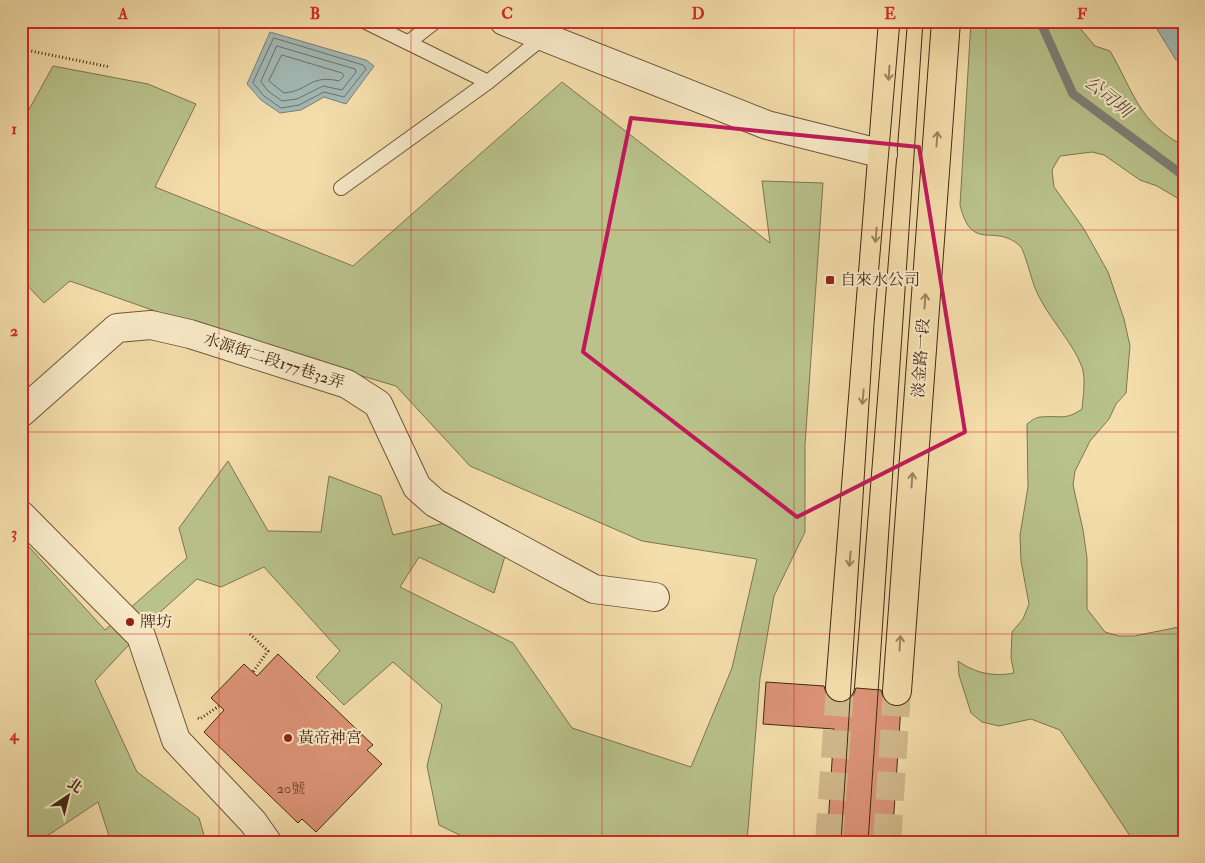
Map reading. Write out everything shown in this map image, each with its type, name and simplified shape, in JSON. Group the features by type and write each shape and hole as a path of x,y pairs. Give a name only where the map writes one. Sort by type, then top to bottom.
{"main road":[{"path":"840,687 893,23"},
{"name":"淡金路一段","path":"897,691 946,24"}],"street":[{"path":"504,21 767,124 883,154"},
{"name":"水源街二段177巷32弄","path":"21,414 117,328 151,325 190,334 347,384 378,404 417,487 435,502 594,589 655,597"},
{"path":"21,515 140,636 176,740 253,822 267,842"}],"lane":[{"path":"364,21 488,82"},
{"path":"409,42 436,21"},
{"path":"341,188 488,82 545,36"}],"path":[{"path":"21,49 110,67"},
{"path":"250,634 268,651 252,672"},
{"path":"195,714 200,719 219,706"}],"highlighted area":[{"path":"631,118 919,147 965,432 797,517 583,352"}],"green space":[{"path":"971,21 1074,21 1095,46 1110,51 1139,105 1156,127 1184,146 1184,202 1157,186 1140,180 1104,155 1092,152 1060,156 1052,170 1054,187 1084,229 1108,272 1124,319 1130,346 1126,393 1116,404 1109,419 1090,441 1075,471 1073,485 1087,558 1087,609 1105,632 1119,636 1134,636 1184,626 1184,842 1134,842 1060,730 1031,719 999,726 982,722 971,713 959,675 958,661 984,673 1014,673 1011,658 1012,632 1023,619 1029,604 1021,561 1020,535 1028,487 1027,424 1037,418 1067,416 1082,409 1084,382 1082,367 1078,357 1045,308 1034,284 1022,248 1010,239 977,233 971,229 965,220 960,205"},
{"path":"53,66 148,84 196,104 155,187 353,266 562,82 770,243 762,181 823,183 805,445 805,532 774,596 760,678 747,842 474,842 439,825 427,766 442,705 393,662 344,705 316,677 340,651 264,567 221,587 197,579 157,615 95,681 137,772 199,818 206,842 111,842 98,802 38,842 21,842 21,538 105,630 187,558 179,528 228,461 268,531 321,532 329,476 381,496 393,535 445,523 505,556 494,593 419,557 400,587 513,643 572,728 691,767 732,668 757,559 642,541 470,466 396,386 223,335 70,281 44,303 21,279 21,124"}],"water":[{"path":"1152,21 1184,21 1184,55 1176,60"},
{"path":"270,32 366,60 374,66 346,104 324,97 301,110 280,113 261,100 247,84"}],"building":[{"name":"黃帝神宮","path":"278,654 373,745 367,750 382,764 316,832 302,819 298,823 204,732 224,710 211,698 244,664 257,676"},
{"path":"766,682 824,686 831,700 839,703 853,696 856,688 881,690 888,704 901,706 892,842 827,842 834,729 763,724"}],"waterway":[{"name":"公司圳","path":"1040,21 1073,94 1184,176"}],"tunnel":[{"path":"829,842 840,687"},
{"path":"887,842 897,691"}],"tram line":[{"path":"841,842 874,324 900,21"},
{"path":"868,842 923,21"}],"place":[{"name":"自來水公司","path":"830,280"},
{"name":"牌坊","path":"130,622"},
{"name":"黃帝神宮","path":"288,738"}]}
